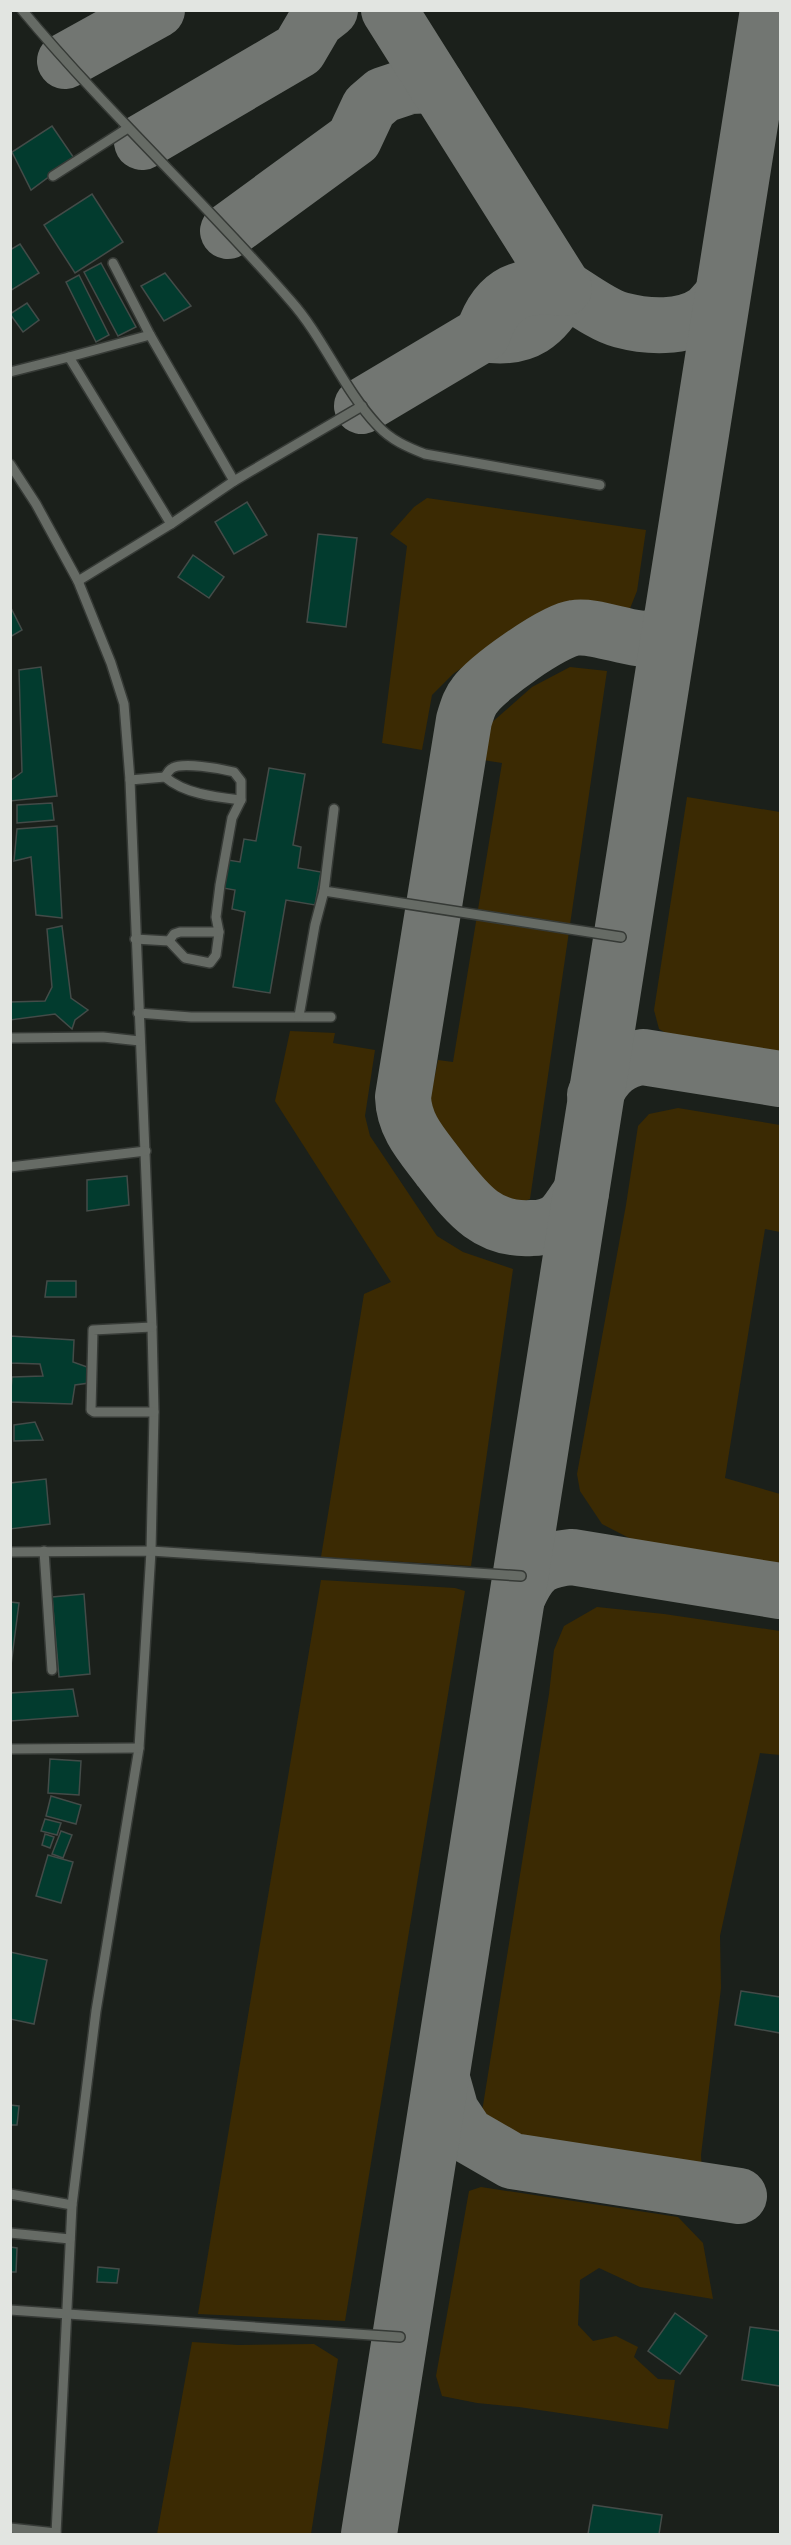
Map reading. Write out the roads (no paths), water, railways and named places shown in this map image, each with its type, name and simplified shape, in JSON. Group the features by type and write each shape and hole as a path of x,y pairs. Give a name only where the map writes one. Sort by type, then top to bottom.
{"lane":[{"path":"22,10 95,95 228,231 292,302 379,428 400,444 425,453 600,485"},
{"path":"53,176 128,128"},
{"path":"113,263 150,335 234,481"},
{"path":"10,372 150,335"},
{"path":"69,357 171,524"},
{"path":"78,581 171,524 234,481 362,406"},
{"path":"10,464 36,504 78,581 111,663 123,704 130,780 138,1013 146,1151 154,1413 151,1551 139,1748 96,2011 72,2205 56,2534 10,2528"},
{"path":"135,939 169,941 185,958 210,963 216,955 219,932 216,917 220,885 232,818 241,800 241,781 234,772 177,766 171,769 165,777"},
{"path":"130,780 165,777 175,785 189,790 241,800"},
{"path":"299,1016 315,924 324,891 334,809"},
{"path":"324,891 621,937"},
{"path":"169,941 174,934 180,932 219,932"},
{"path":"138,1013 191,1017 332,1017"},
{"path":"10,1038 103,1037 140,1041"},
{"path":"10,1167 146,1151"},
{"path":"152,1327 93,1330 91,1410 94,1412 154,1413"},
{"path":"10,1551 151,1551 521,1576"},
{"path":"44,1551 52,1670"},
{"path":"10,1749 139,1748"},
{"path":"10,2194 72,2205"},
{"path":"10,2233 70,2239"},
{"path":"10,2310 400,2337"}]}
